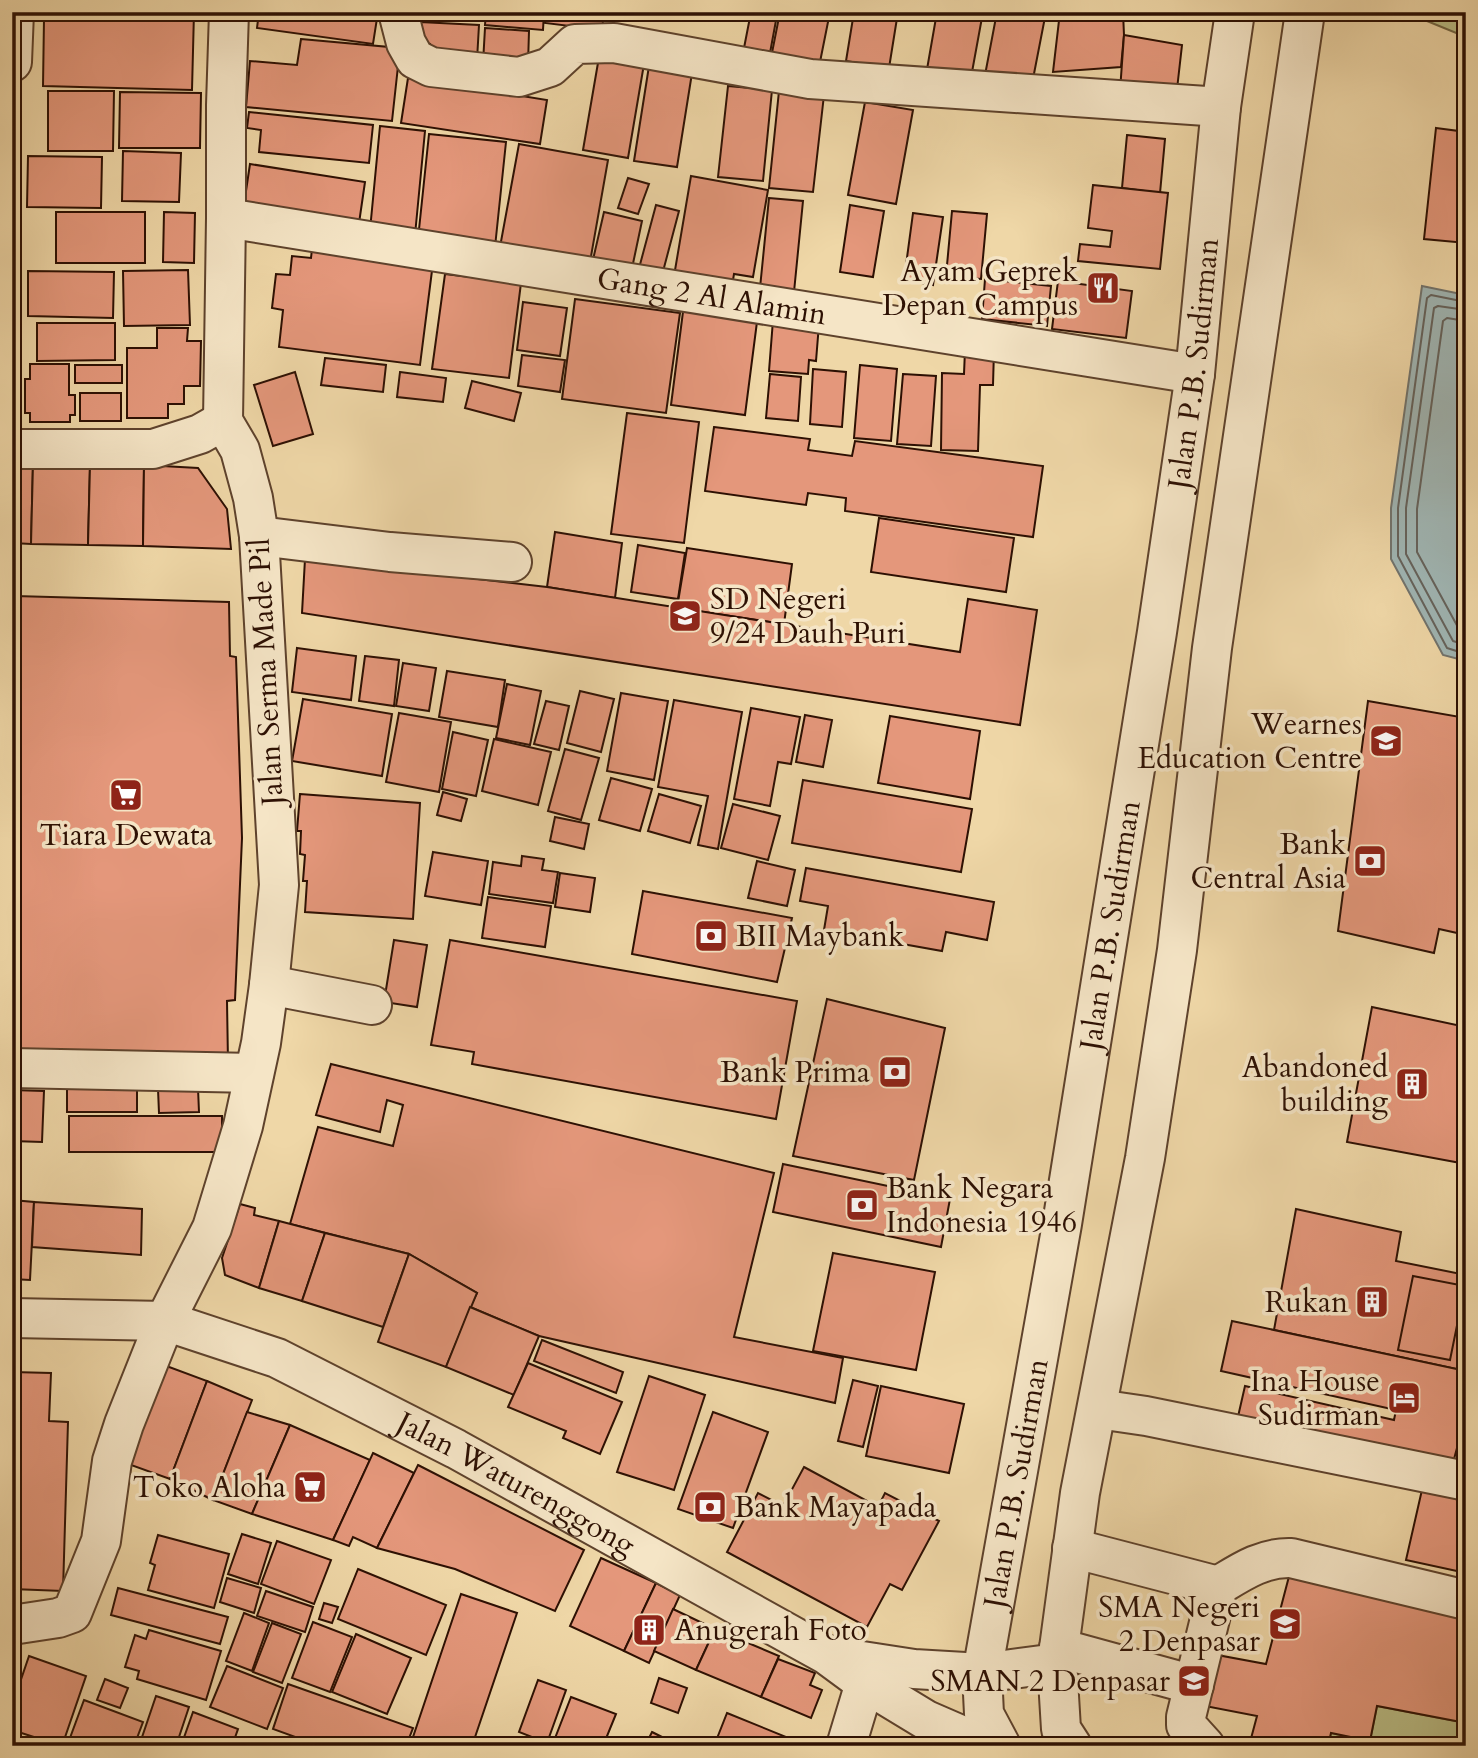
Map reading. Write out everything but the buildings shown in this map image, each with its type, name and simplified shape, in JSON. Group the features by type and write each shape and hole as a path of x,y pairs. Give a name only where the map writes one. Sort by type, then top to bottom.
{"street":[{"path":"12,62 14,12"},
{"path":"12,449 153,449 200,434 223,421 229,12"},
{"path":"398,12 406,43 415,59 430,67 519,77 550,66 575,44 614,43 816,80 1221,107"},
{"name":"Jalan P.B. Sudirman","path":"1001,1746 984,1714 982,1673 1062,1224 1157,632 1195,374 1221,107 1235,12"},
{"name":"Jalan P.B. Sudirman","path":"1072,1746 1061,1729 1058,1655 1072,1548 1080,1493 1145,1157 1175,963 1212,648 1305,12"},
{"name":"Gang 2 Al Alamin","path":"226,218 1195,374"},
{"name":"Jalan Serma Made Pil","path":"12,1625 58,1618 72,1612 101,1541 112,1461 124,1424 165,1321 212,1228 243,1126 270,985 279,886 259,536 253,498 240,450 223,421"},
{"path":"259,536 390,552 512,562"},
{"path":"1157,632 1212,648"},
{"path":"270,985 372,1005"},
{"path":"12,1068 254,1073"},
{"name":"Jalan Waturenggong","path":"12,1318 165,1321 277,1358 456,1449 827,1655 926,1720 986,1746"},
{"path":"1098,1409 1146,1416 1466,1481"},
{"path":"1072,1548 1218,1586 1264,1561 1281,1558 1466,1600"},
{"path":"1205,1746 1186,1725 1186,1717 1218,1586"},
{"path":"827,1655 914,1669 982,1673 1058,1655 1194,1685"},
{"path":"846,1746 866,1683"}],"green space":[{"path":"1405,12 1466,12 1466,37"},
{"path":"1377,1706 1466,1723 1466,1746 1328,1746 1331,1733 1370,1741"}],"water":[{"path":"1422,286 1466,295 1466,661 1443,655 1391,559 1391,508"}],"place":[{"name":"Ayam Geprek Depan Campus","path":"1103,288"},
{"name":"SD Negeri 9/24 Dauh Puri","path":"685,616"},
{"name":"Wearnes Education Centre","path":"1386,741"},
{"name":"Tiara Dewata","path":"126,795"},
{"name":"Bank Central Asia","path":"1370,861"},
{"name":"BII Maybank","path":"711,936"},
{"name":"Bank Prima","path":"895,1072"},
{"name":"Abandoned building","path":"1412,1084"},
{"name":"Bank Negara Indonesia 1946","path":"862,1205"},
{"name":"Rukan","path":"1372,1302"},
{"name":"Ina House Sudirman","path":"1404,1398"},
{"name":"Toko Aloha","path":"310,1487"},
{"name":"Bank Mayapada","path":"710,1507"},
{"name":"SMA Negeri 2 Denpasar","path":"1285,1624"},
{"name":"Anugerah Foto","path":"649,1630"},
{"name":"SMAN 2 Denpasar","path":"1194,1681"}]}
